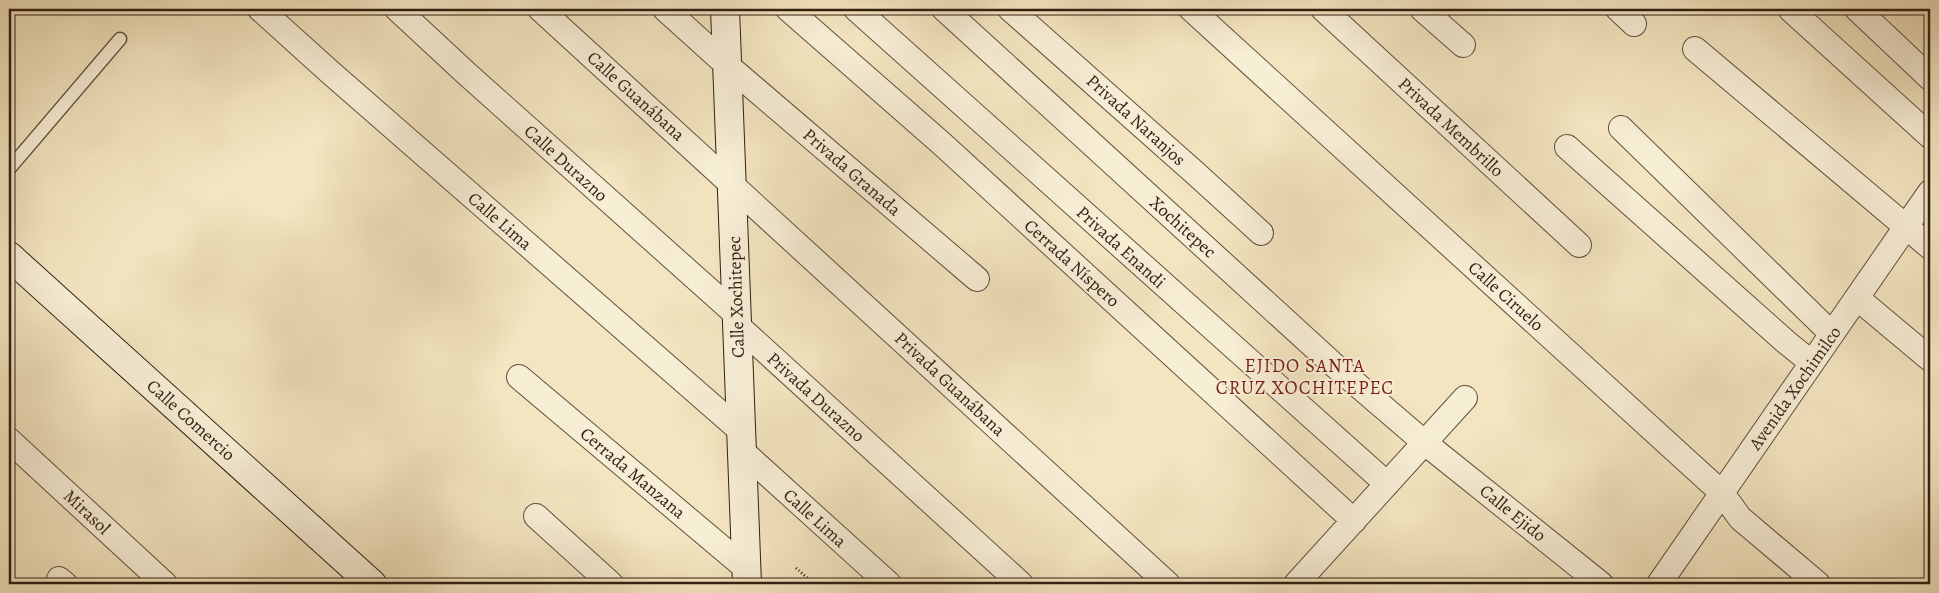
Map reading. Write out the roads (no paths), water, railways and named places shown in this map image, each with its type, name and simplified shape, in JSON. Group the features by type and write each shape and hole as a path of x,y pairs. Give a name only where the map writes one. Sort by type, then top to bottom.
{"street":[{"name":"Calle Lima","path":"260,9 742,441 889,584"},
{"name":"Calle Durazno","path":"397,9 737,320"},
{"name":"Calle Guanábana","path":"540,9 732,183"},
{"name":"Privada Granada","path":"665,9 727,65 977,279"},
{"name":"Calle Xochitepec","path":"725,9 747,577"},
{"name":"Cerrada Níspero","path":"788,9 941,143 1354,521"},
{"name":"Privada Enandi","path":"856,9 1387,484"},
{"name":"Xochitepec","path":"944,9 1300,334 1425,443"},
{"name":"Privada Naranjos","path":"1010,9 1261,233"},
{"name":"Calle Ciruelo","path":"1191,9 1722,493 1740,518 1818,584"},
{"name":"Privada Membrillo","path":"1323,9 1579,245"},
{"path":"1422,9 1463,45"},
{"path":"1790,9 1930,136"},
{"path":"1856,9 1930,78"},
{"path":"1695,49 1930,247"},
{"path":"1620,128 1832,334"},
{"path":"1567,146 1786,342 1812,363"},
{"name":"Privada Guanábana","path":"732,183 1168,584"},
{"name":"Avenida Xochimilco","path":"1659,584 1930,192"},
{"name":"Calle Comercio","path":"9,256 372,584"},
{"path":"1857,298 1930,359"},
{"name":"Privada Durazno","path":"737,320 1021,584"},
{"name":"Cerrada Manzana","path":"519,377 747,577"},
{"path":"1296,584 1465,398"},
{"name":"Mirasol","path":"9,440 165,584"},
{"name":"Calle Ejido","path":"1425,443 1601,584"},
{"path":"536,516 611,584"}],"lane":[{"path":"9,169 120,39"}],"district":[{"name":"EJIDO SANTA CRUZ XOCHITEPEC","path":"1305,376"}]}
